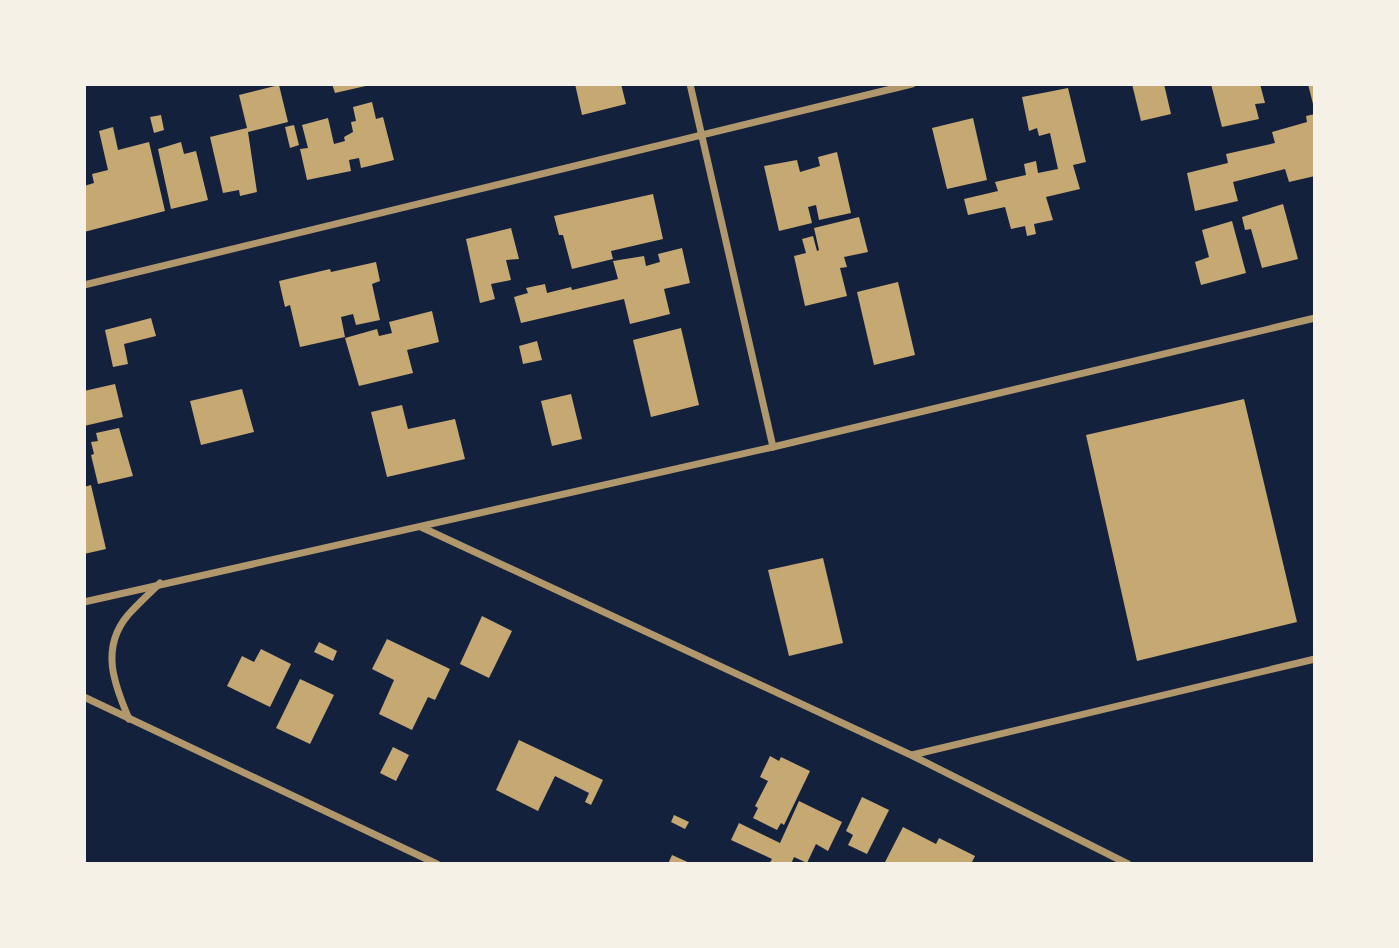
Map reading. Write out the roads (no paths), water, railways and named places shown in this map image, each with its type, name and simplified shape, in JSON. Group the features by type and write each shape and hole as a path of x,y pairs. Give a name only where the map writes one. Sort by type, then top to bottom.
{"street":[{"path":"690,84 773,447"},
{"path":"84,285 912,84"},
{"path":"84,601 773,447 1315,318"},
{"path":"419,526 911,755 1128,864"},
{"path":"130,720 117,690 111,664 114,640 126,617 160,583"},
{"path":"911,755 1315,659"},
{"path":"84,697 437,864"}]}
